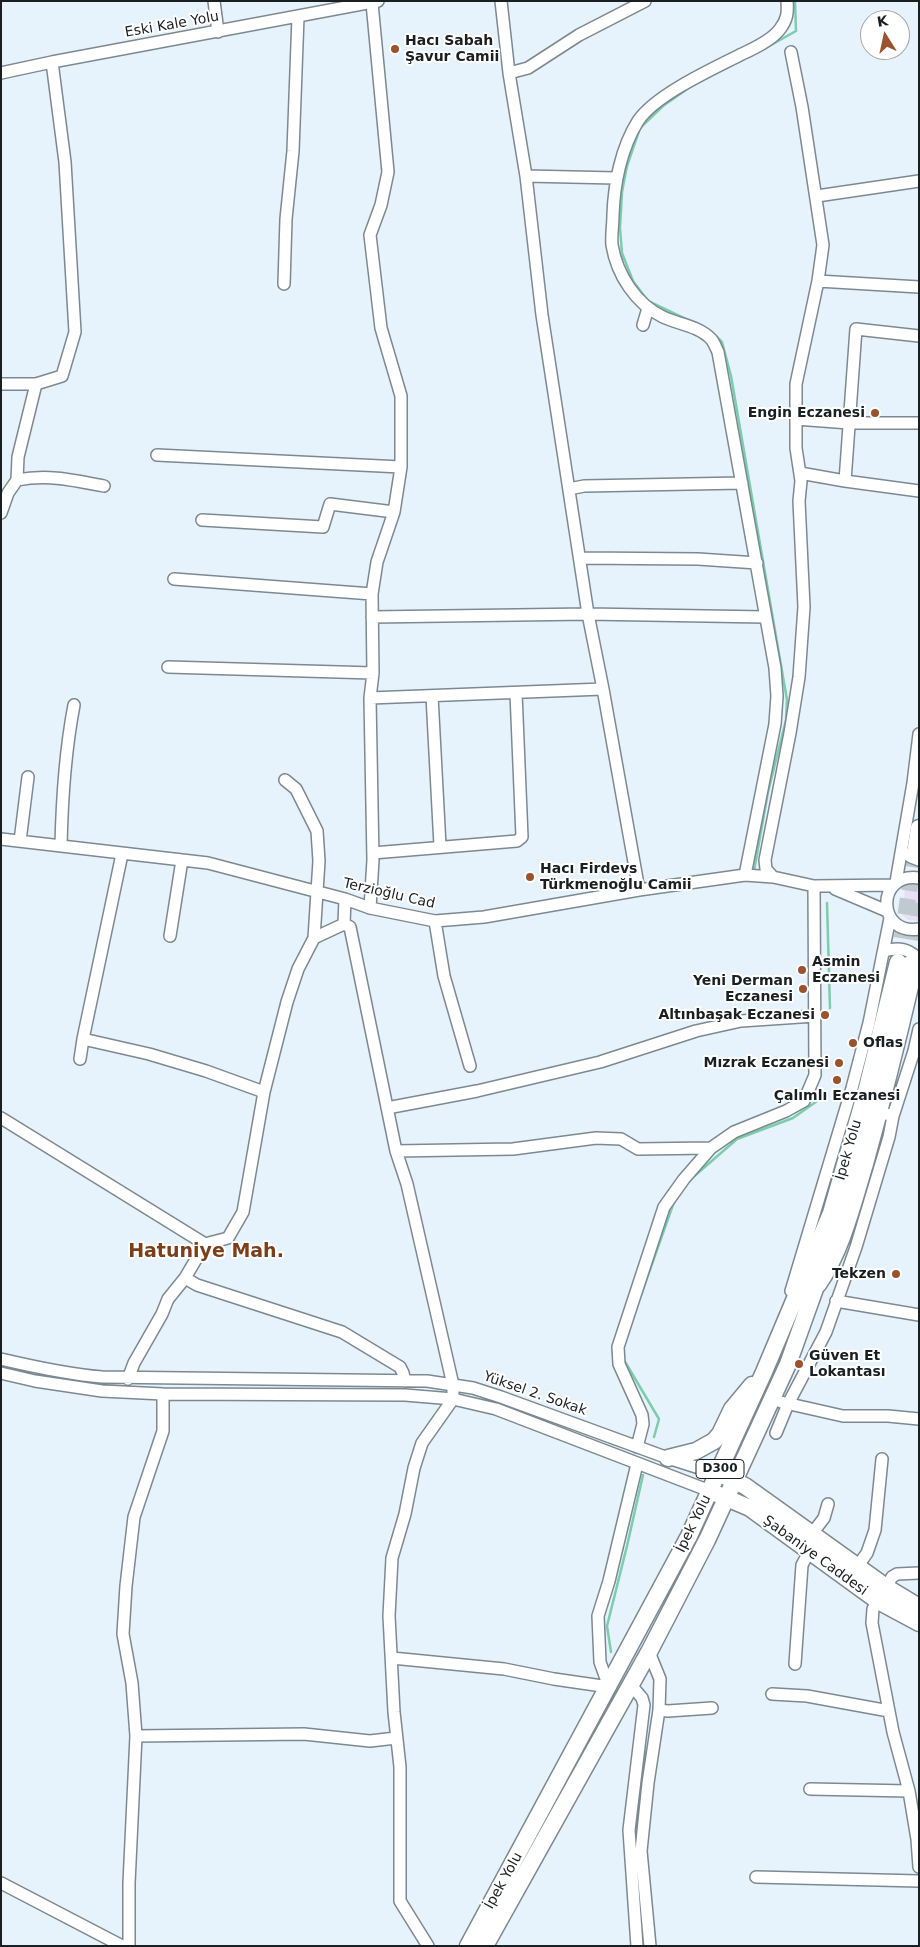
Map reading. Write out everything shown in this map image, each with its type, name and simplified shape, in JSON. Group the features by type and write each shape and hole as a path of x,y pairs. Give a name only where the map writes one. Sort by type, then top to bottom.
{"highway":[{"path":"912,852 919,828"},
{"name":"İpek Yolu","path":"485,1946 649,1652 707,1540 734,1481 780,1402 788,1364 845,1205 881,1081 911,962"},
{"name":"İpek Yolu","path":"468,1946 689,1536 764,1372 831,1213 867,1088 911,962"},
{"path":"668,1458 696,1451 714,1441 720,1434 732,1409 764,1372"},
{"path":"718,1474 745,1486 856,1566 882,1594 919,1607"},
{"name":"Şabaniye Caddesi","path":"710,1491 750,1508 809,1552 882,1594 919,1623"}],"street":[{"path":"214,1 218,32"},
{"path":"502,1 509,73 526,176 542,315 568,489 588,614 639,890"},
{"path":"509,73 528,68 579,35 645,1"},
{"path":"745,875 775,724 777,696 775,668 757,563 718,352 710,338 692,327 663,317 648,308 633,293 623,278 612,246 613,212 616,178 638,120 656,103 691,80 755,48 779,31 788,15 787,1"},
{"path":"370,908 373,853 370,698 373,672 372,594 377,562 394,512 401,466 401,396 381,328 370,235 381,205 388,172 375,2"},
{"name":"Eski Kale Yolu","path":"1,73 375,2"},
{"path":"284,284 286,219 293,151 298,17"},
{"path":"773,877 766,869 765,860 790,733 800,659 804,607 799,501 800,473 796,448 796,384 818,281 823,245 817,196 791,52"},
{"path":"1,384 36,384 62,376 75,332 65,162 52,62"},
{"path":"526,176 616,178"},
{"path":"817,196 919,181"},
{"path":"818,281 919,287"},
{"path":"643,325 648,308"},
{"path":"845,481 856,329 919,336"},
{"path":"17,480 18,457 36,384"},
{"path":"796,419 849,423 919,423"},
{"path":"157,455 401,466"},
{"path":"800,473 919,491"},
{"path":"1,513 4,492 17,480 36,476 64,478 104,486"},
{"path":"568,489 584,486 742,483"},
{"path":"202,520 323,527 330,504 394,512"},
{"path":"580,558 698,559 757,563"},
{"path":"174,579 372,594"},
{"path":"372,617 588,614 765,617"},
{"path":"168,667 373,672"},
{"path":"370,698 603,689"},
{"path":"373,853 517,841 522,837 516,693"},
{"path":"432,696 440,846"},
{"path":"61,846 62,795 67,740 74,705"},
{"path":"780,1331 852,1088 869,1023 884,951 888,914 887,897 912,852 919,734"},
{"path":"20,841 28,777"},
{"path":"128,1378 168,1299 184,1278 205,1244 228,1238 243,1212 264,1092 287,1002 298,969 314,938 319,861 317,832 296,788 285,780"},
{"name":"Terzioğlu Cad","path":"1,839 208,863 345,899 370,908 435,921 484,917 639,890 745,875 773,877 814,886 831,887 895,883 904,878 919,878"},
{"path":"80,1059 122,854"},
{"path":"170,936 182,860"},
{"path":"637,1447 643,1424 642,1415 618,1364 618,1347 664,1207 684,1179 711,1148 734,1132 786,1111 804,1101 815,1075 814,886"},
{"name":"Terzioğlu Cad","path":"831,887 848,893 888,914 896,924 904,929 919,929"},
{"path":"344,924 345,899"},
{"path":"435,921 444,976 470,1066"},
{"path":"314,938 344,924"},
{"path":"344,924 350,927 396,1151 407,1184 423,1248 453,1385 453,1399 422,1443 392,1558 390,1616 396,1738 400,1766 400,1900 428,1946"},
{"path":"776,1433 780,1402 826,1332 856,1247 889,1137 888,1114 911,962 914,954 905,949 884,951"},
{"path":"387,1108 477,1091 600,1062 696,1031 741,1021 815,1016"},
{"path":"812,1297 832,1269 888,1114 914,1051 919,1029"},
{"path":"83,1039 149,1054 206,1071 264,1092"},
{"path":"1,1118 205,1244"},
{"path":"396,1151 512,1149 596,1138 621,1139 638,1149 711,1148"},
{"path":"184,1278 197,1285 342,1332 400,1367 404,1381"},
{"path":"836,1301 919,1315"},
{"name":"Yüksel 2. Sokak","path":"1,1359 74,1375 128,1378 427,1381 453,1385 502,1396 637,1447 718,1474"},
{"name":"Yüksel 2. Sokak","path":"1,1373 70,1387 102,1391 163,1394 405,1395 453,1399 496,1409 710,1491"},
{"path":"129,1946 129,1883 136,1736 132,1683 123,1634 126,1586 134,1517 163,1431 163,1394"},
{"path":"780,1402 843,1416 888,1416 919,1419"},
{"path":"856,1566 868,1553 875,1530 882,1459"},
{"path":"392,1658 504,1669 609,1687 600,1662 598,1616 609,1581 637,1464"},
{"path":"811,1535 824,1518 828,1504"},
{"path":"795,1664 802,1564 809,1552"},
{"path":"919,1573 897,1574 892,1577 873,1609 872,1623 889,1710 908,1791 917,1839 919,1866"},
{"path":"649,1652 660,1679 659,1710 641,1851 650,1946"},
{"path":"631,1685 642,1698 644,1705 629,1830 636,1946"},
{"path":"772,1694 806,1696 889,1710"},
{"path":"659,1710 712,1708"},
{"path":"136,1736 304,1734 370,1740 396,1738"},
{"path":"810,1789 908,1791"},
{"path":"756,1877 919,1881"},
{"path":"1,1882 122,1946"}],"shaded area":[{"path":"919,888 919,921 908,920 902,914 905,890"}],"waterway":[{"path":"764,49 796,31 795,1"},
{"path":"690,321 648,301 633,281 622,253 620,228 622,192 627,166 640,128 663,106 690,87 744,59"},
{"path":"716,336 722,342 731,376 787,700 786,720 768,792 754,871"},
{"path":"827,903 830,1008"},
{"path":"691,1179 737,1139 793,1118 820,1099"},
{"path":"641,1295 674,1202"},
{"path":"624,1360 659,1419 654,1437"},
{"path":"611,1652 607,1626 643,1475"},
{"path":"637,1813 647,1750"},
{"path":"639,1896 644,1946"}],"tunnel":[{"path":"898,962 916,847"},
{"path":"910,964 919,903"}],"place":[{"name":"Hacı Sabah Şavur Camii","path":"395,49"},
{"name":"Engin Eczanesi","path":"875,413"},
{"name":"Hacı Firdevs Türkmenoğlu Camii","path":"530,877"},
{"name":"Asmin Eczanesi","path":"802,970"},
{"name":"Yeni Derman Eczanesi","path":"803,989"},
{"name":"Altınbaşak Eczanesi","path":"825,1015"},
{"name":"Oflas","path":"853,1043"},
{"name":"Mızrak Eczanesi","path":"839,1063"},
{"name":"Çalımlı Eczanesi","path":"837,1080"},
{"name":"Tekzen","path":"896,1274"},
{"name":"Güven Et Lokantası","path":"799,1364"}],"district":[{"name":"Hatuniye Mah.","path":"206,1252"}]}
